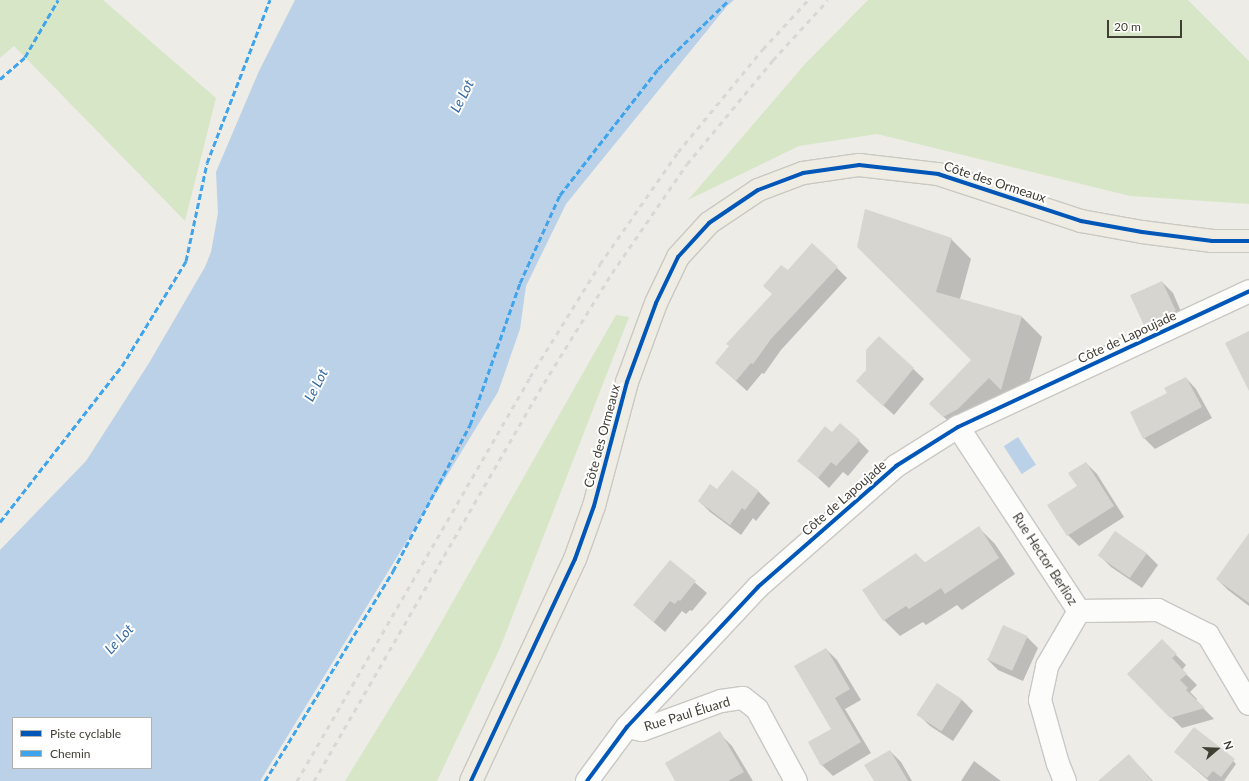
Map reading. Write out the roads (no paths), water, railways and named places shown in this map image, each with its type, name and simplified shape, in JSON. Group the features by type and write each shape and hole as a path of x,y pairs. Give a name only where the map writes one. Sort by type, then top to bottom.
{"main road":[{"name":"Côte des Ormeaux","path":"471,781 575,559 594,506 627,382 656,303 678,257 709,222 758,190 803,173 859,165 938,174 1081,221 1142,232 1212,241 1249,241"}],"street":[{"name":"Côte de Lapoujade","path":"587,781 627,727 758,587 896,466 958,427 1249,291"},
{"name":"Rue Hector Berlioz","path":"958,427 1079,611 1158,610 1208,635 1249,704"},
{"path":"1065,781 1058,764 1040,700 1047,666 1079,611"},
{"name":"Rue Paul Éluard","path":"627,727 642,730 721,701 743,698 757,709 796,781"}],"water":[{"name":"Le Lot","path":"295,0 734,0 727,6 566,204 526,286 520,329 498,392 260,781 0,781 0,550 86,461 149,363 205,267 211,252 218,213 216,172 259,71"},
{"path":"1018,437 1036,465 1022,474 1004,446"}],"railway":[{"path":"297,781 530,377 600,264 678,152 763,49 808,0"},
{"path":"314,781 544,383 612,273 687,164 773,60 828,0"}]}
